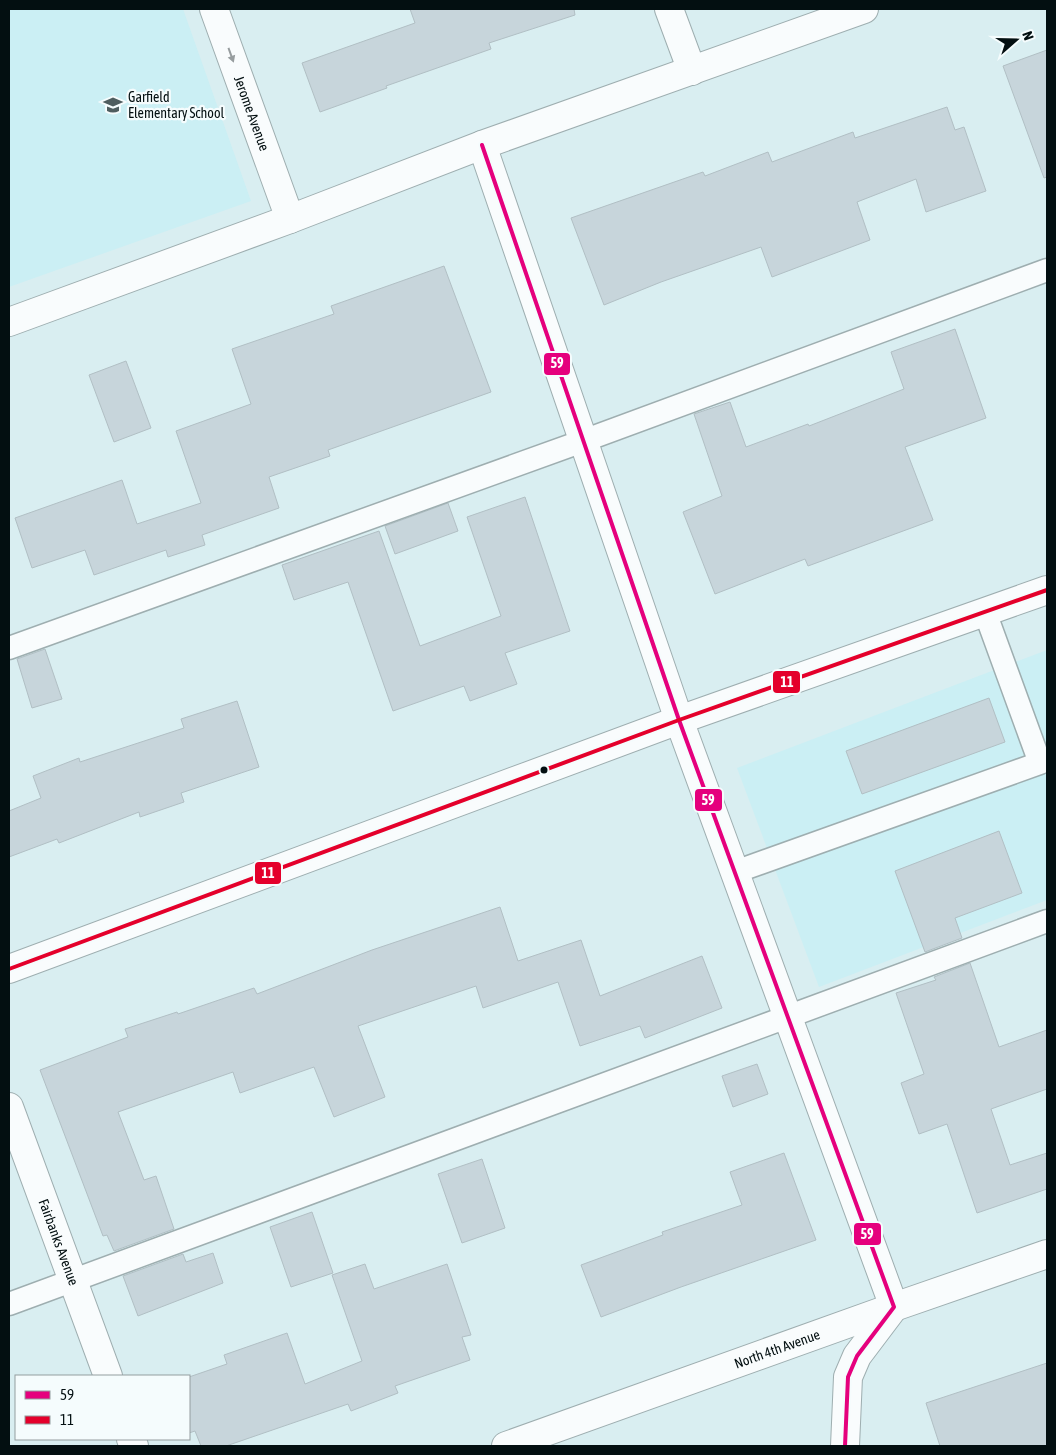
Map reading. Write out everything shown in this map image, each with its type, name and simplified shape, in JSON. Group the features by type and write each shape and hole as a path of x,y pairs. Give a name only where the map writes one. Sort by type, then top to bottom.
{"street":[{"name":"Jerome Avenue","path":"214,9 290,219"},
{"path":"669,9 692,71"},
{"path":"9,322 290,219 482,145 864,9"},
{"path":"482,145 679,720 894,1307 857,1356 848,1377 845,1446"},
{"path":"9,969 679,720 1047,590"},
{"name":"Fairbanks Avenue","path":"9,1107 108,1375"},
{"name":"North 4th Avenue","path":"506,1446 1047,1254"}],"lane":[{"path":"9,648 583,441 1047,270"},
{"path":"735,872 1040,763 985,612"},
{"path":"9,1304 1047,922"}],"shaded area":[{"name":"Garfield Elementary School","path":"9,9 183,9 251,201 9,287"},
{"path":"1047,650 1047,900 819,987 737,768"}],"building":[{"path":"410,9 574,9 575,15 489,43 491,49 386,86 387,88 320,112 302,63 415,23"},
{"path":"1047,50 1047,177 1044,178 1003,66"},
{"path":"947,107 955,130 964,127 986,191 926,212 916,179 857,202 870,240 772,277 761,247 661,282 604,305 571,218 703,172 705,176 768,152 772,162 853,132 855,138"},
{"path":"444,266 491,392 328,450 330,456 269,477 279,508 202,535 205,545 168,557 166,550 94,575 85,550 32,568 15,518 122,480 137,524 201,503 176,431 251,404 232,349 334,314 331,306"},
{"path":"955,329 986,418 905,447 933,520 808,566 805,559 715,594 683,512 722,496 694,414 730,402 746,447 808,424 809,426 904,389 891,352"},
{"path":"126,361 151,428 114,442 89,375"},
{"path":"525,497 570,631 505,653 517,684 470,701 464,686 393,711 348,582 294,600 282,565 379,531 420,646 501,616 467,517"},
{"path":"448,503 458,531 395,554 385,526"},
{"path":"45,649 62,699 32,708 17,659"},
{"path":"989,698 1005,742 862,794 846,751"},
{"path":"237,701 259,767 181,793 184,802 140,817 139,812 59,843 57,839 9,857 9,811 41,798 33,776 79,758 80,762 184,728 181,719"},
{"path":"999,831 1022,893 955,918 962,938 925,952 895,871"},
{"path":"500,907 518,961 581,940 600,996 702,956 722,1008 645,1038 640,1026 580,1046 558,982 483,1008 476,986 358,1026 385,1097 334,1117 314,1067 240,1093 233,1072 118,1112 144,1180 156,1176 174,1229 114,1251 107,1235 103,1236 40,1070 128,1037 125,1029 177,1012 178,1014 254,988 257,994 372,950"},
{"path":"970,963 999,1047 1047,1030 1047,1089 991,1109 1010,1165 1047,1153 1047,1189 977,1213 947,1124 919,1134 901,1083 924,1074 896,993 936,980 934,977"},
{"path":"757,1064 768,1094 733,1107 722,1076"},
{"path":"784,1153 816,1240 601,1317 581,1265 663,1235 662,1232 742,1205 730,1172"},
{"path":"482,1159 505,1228 462,1243 438,1174"},
{"path":"312,1212 333,1273 291,1287 270,1227"},
{"path":"213,1253 223,1283 138,1316 123,1276 183,1254 186,1262"},
{"path":"365,1264 374,1289 447,1264 471,1335 462,1337 470,1360 395,1386 398,1393 351,1411 348,1404 226,1446 201,1446 195,1431 190,1433 190,1377 227,1364 224,1355 287,1333 305,1384 362,1361 332,1275"},
{"path":"1047,1363 1047,1446 940,1446 926,1403"}],"transit line":[{"name":"59","path":"482,145 679,720 894,1307 857,1356 848,1377 845,1446"},
{"name":"11","path":"9,969 679,720 1047,590"}],"place":[{"name":"Garfield Elementary School","path":"113,105"}]}
